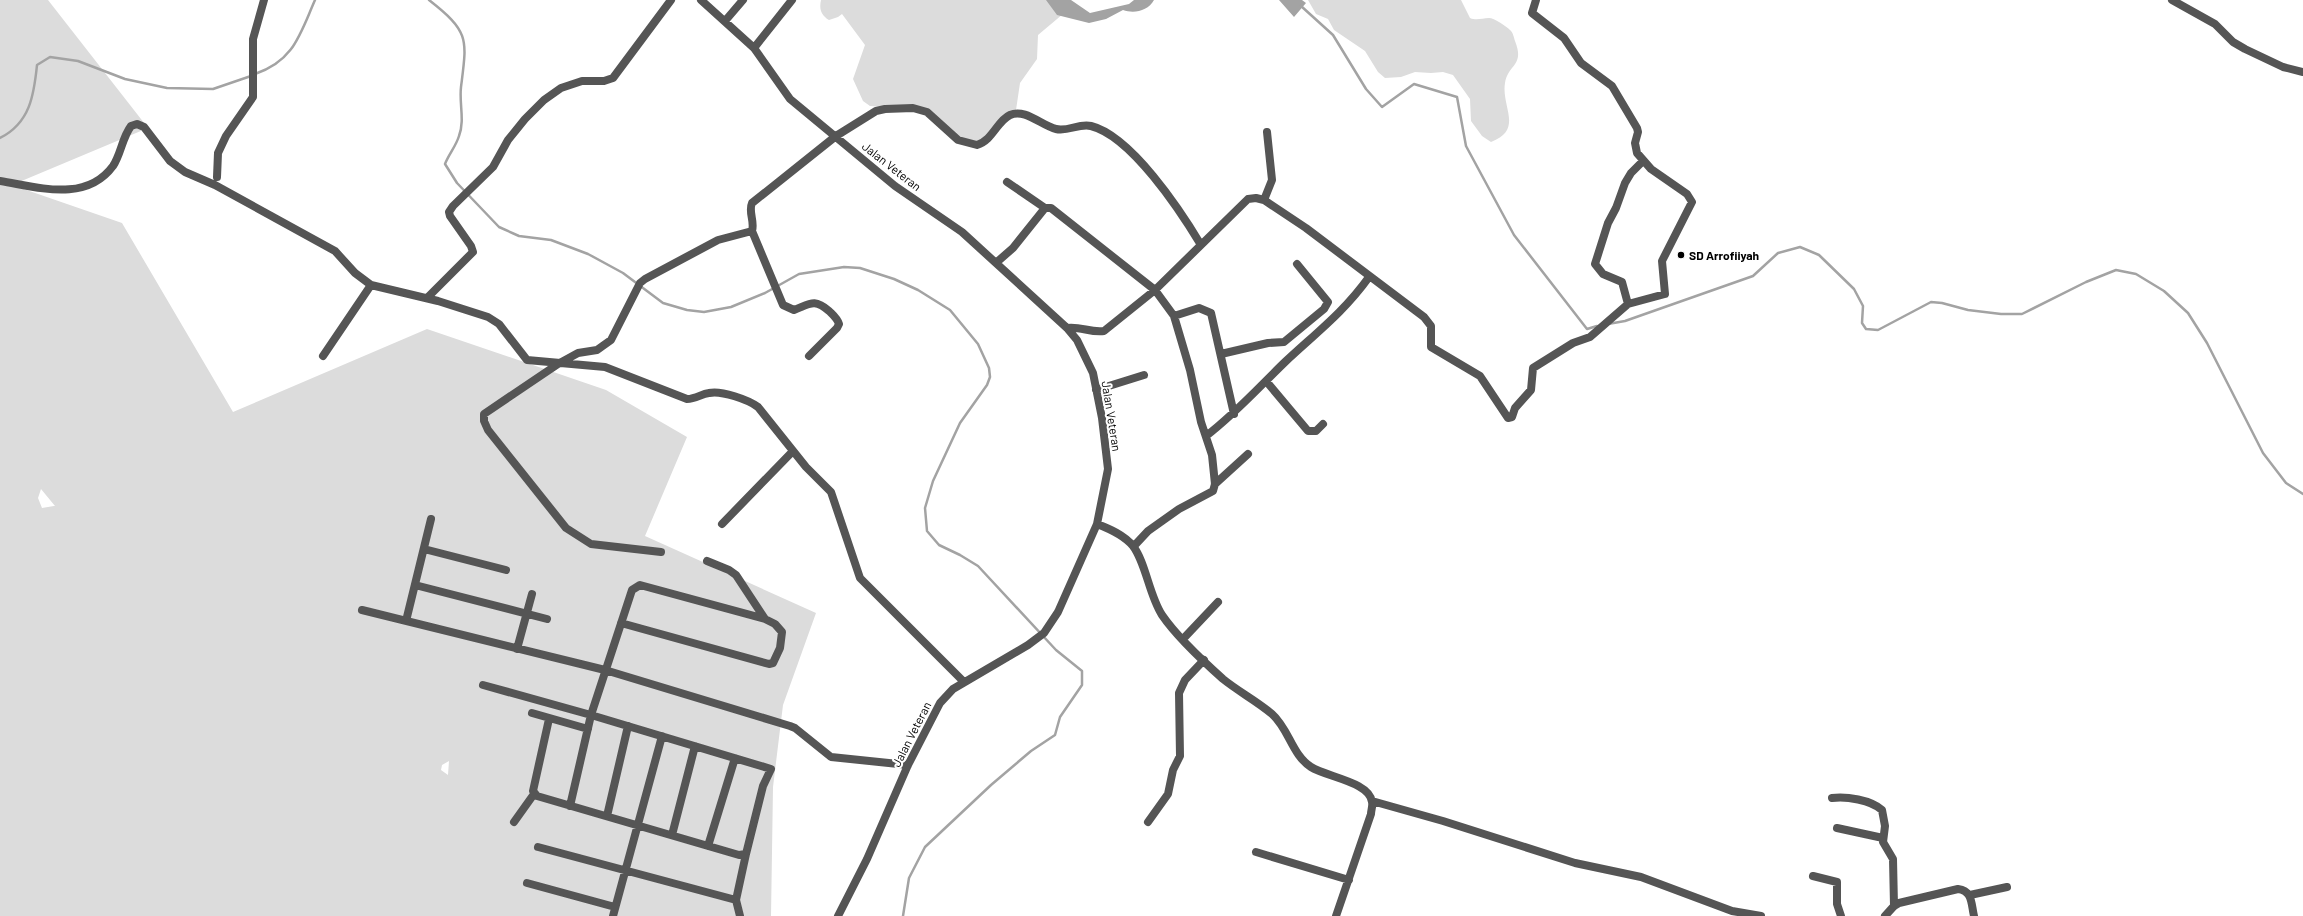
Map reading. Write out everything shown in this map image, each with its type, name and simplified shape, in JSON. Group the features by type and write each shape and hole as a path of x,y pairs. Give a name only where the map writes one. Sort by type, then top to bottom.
{"street":[{"path":"217,177 218,153 226,136 253,97 253,39 264,0"},
{"path":"427,298 473,252 472,246 450,216 449,212 453,206 493,167 508,140 524,118 544,100 561,88 577,82 604,81 613,78 671,0"},
{"name":"Jalan Veteran","path":"701,0 754,48 785,93 894,186 962,232 997,262 1067,328 1085,356 1093,373 1102,418 1108,469 1097,524 1058,612 1044,633 1028,645 947,693 940,702 908,765 867,859 838,916"},
{"path":"725,21 743,0"},
{"path":"754,48 792,0"},
{"path":"1067,328 1076,326 1094,331 1104,331 1155,290 1248,199 1256,198 1264,200 1306,228 1429,323 1431,326 1431,347 1480,376 1508,418 1512,417 1515,408 1531,390 1533,368 1573,343 1590,337 1628,304 1665,293 1662,261 1692,202 1686,194 1643,161 1635,149 1636,128 1616,92 1605,80 1581,63 1564,38 1532,13 1536,0"},
{"path":"2172,0 2215,24 2233,42 2244,49 2269,61 2303,72"},
{"path":"809,356 837,328 839,324 837,319 818,303 813,302 794,310 783,305 752,231 754,225 750,208 752,203 836,136 876,111 898,107 927,112 958,140 977,145 988,139 1010,115 1018,113 1056,129 1068,129 1079,125 1091,126 1110,133 1128,150 1180,209 1201,244"},
{"path":"0,181 64,191 90,185 112,167 130,126 141,125 152,135 170,161 185,172 215,185 335,251 355,272 371,285 427,298 488,317 499,324 527,360 558,364 605,367 687,399 693,399 710,392 751,401 758,406 793,450 831,492 860,578 964,682"},
{"path":"1264,200 1272,180 1266,132"},
{"path":"1628,304 1622,282 1604,274 1595,264 1608,222 1621,196 1625,183 1631,173 1643,161"},
{"path":"1007,182 1045,208 1058,212 1155,290 1174,316 1212,455 1215,484 1213,491 1179,509 1148,531 1134,546"},
{"path":"997,262 1013,248 1045,208"},
{"path":"661,552 591,544 577,537 566,528 488,430 484,421 484,414 558,364 578,353 597,350 605,346 611,340 640,283 649,275 718,240 752,231"},
{"path":"1221,354 1268,343 1284,342 1324,309 1328,302 1297,264"},
{"path":"1206,436 1234,414 1266,381 1347,306 1369,277"},
{"path":"323,356 371,285"},
{"path":"1174,316 1200,308 1207,310 1213,317 1234,414"},
{"path":"1096,390 1144,375"},
{"path":"1266,381 1308,431 1316,431 1323,424"},
{"path":"722,524 793,450"},
{"path":"1215,484 1248,454"},
{"path":"406,621 431,519"},
{"path":"1097,524 1112,530 1134,546 1155,602 1162,616 1224,679 1272,714 1280,723 1304,762 1322,773 1355,783 1363,788 1372,801 1528,847 1575,864 1641,878 1732,912 1761,916"},
{"path":"424,549 506,570"},
{"path":"707,561 729,570 736,575 765,619"},
{"path":"415,585 547,619"},
{"path":"570,806 591,715 605,670 632,590 640,585 765,619 779,628 782,638 776,661 769,664 621,623"},
{"path":"517,649 532,594"},
{"path":"1183,639 1218,602"},
{"path":"362,610 605,670 795,728 831,758 908,765"},
{"path":"1148,822 1168,794 1172,770 1180,756 1179,693 1181,686 1204,660"},
{"path":"483,685 591,715 772,769 763,786 746,854 736,900 740,916"},
{"path":"532,713 588,729"},
{"path":"514,822 534,794 533,791 550,719"},
{"path":"607,816 628,726"},
{"path":"613,916 662,736"},
{"path":"672,835 696,746"},
{"path":"708,846 735,758"},
{"path":"534,794 738,855 746,854"},
{"path":"1832,798 1846,798 1879,807 1885,815 1883,838 1884,845 1893,859 1894,906"},
{"path":"1336,916 1371,814 1372,801"},
{"path":"1837,828 1883,838"},
{"path":"538,847 736,900"},
{"path":"1256,852 1349,880"},
{"path":"1813,876 1837,882 1837,904 1841,916"},
{"path":"527,883 615,907"},
{"path":"1970,895 2007,887"},
{"path":"1885,916 1894,906 1932,896 1951,889 1964,890 1970,895 1974,916"}],"shaded area":[{"path":"0,0 48,0 148,128 12,185 122,223 233,412 427,329 606,390 687,437 645,536 816,613 783,705 773,787 771,916 0,916","holes":["41,489 55,506 42,508 38,498","449,761 448,775 441,770 442,765"]},
{"path":"821,0 1048,0 1063,14 1038,35 1037,59 1020,83 1016,110 989,140 969,143 951,132 929,110 870,106 863,101 853,79 865,45 842,14 829,20 822,14 820,6"},
{"path":"1046,0 1071,0 1090,13 1129,4 1134,0 1154,0 1148,7 1140,11 1132,12 1123,10 1106,19 1089,23 1057,15"},
{"path":"1279,0 1302,0 1306,3 1294,17"},
{"path":"1308,0 1461,0 1470,18 1491,18 1503,24 1513,34 1518,49 1517,60 1509,72 1505,83 1509,117 1507,131 1501,137 1491,142 1482,136 1471,121 1470,99 1453,75 1443,72 1415,72 1401,77 1385,78 1378,72 1365,51 1334,30 1328,19 1316,14"}],"waterway":[{"path":"255,74 279,62 287,54 300,35 315,0"},
{"path":"429,0 452,20 459,29 463,38 464,47 461,93 462,124 459,136 445,164 457,183 499,227 519,236 551,240 588,254 623,273 663,303 687,310 704,312 731,307 765,293 799,274 844,267 860,268 894,279 918,290 950,310 978,344 989,368 990,377 987,385 960,423 933,481 925,508 927,531 939,545 978,566 1056,650 1082,671 1082,685 1060,717 1055,735 1031,751 991,785 925,847 909,878 903,916"},
{"path":"1301,6 1333,35 1366,89 1382,107 1414,84 1457,97 1466,146 1514,235 1587,329 1597,326"},
{"path":"0,138 10,132 24,116 32,97 37,65 50,57 78,61 125,79 167,88 213,89 251,76"},
{"path":"1608,324 1625,321 1753,276 1778,253 1800,247 1819,255 1854,289 1863,306 1862,323 1866,329 1878,330 1931,302 1942,303 1968,310 2001,314 2022,314 2086,282 2116,270 2136,274 2164,291 2188,313 2207,343 2263,453 2286,483 2303,494"}],"place":[{"name":"SD Arrofiiyah","path":"1681,255"}]}
